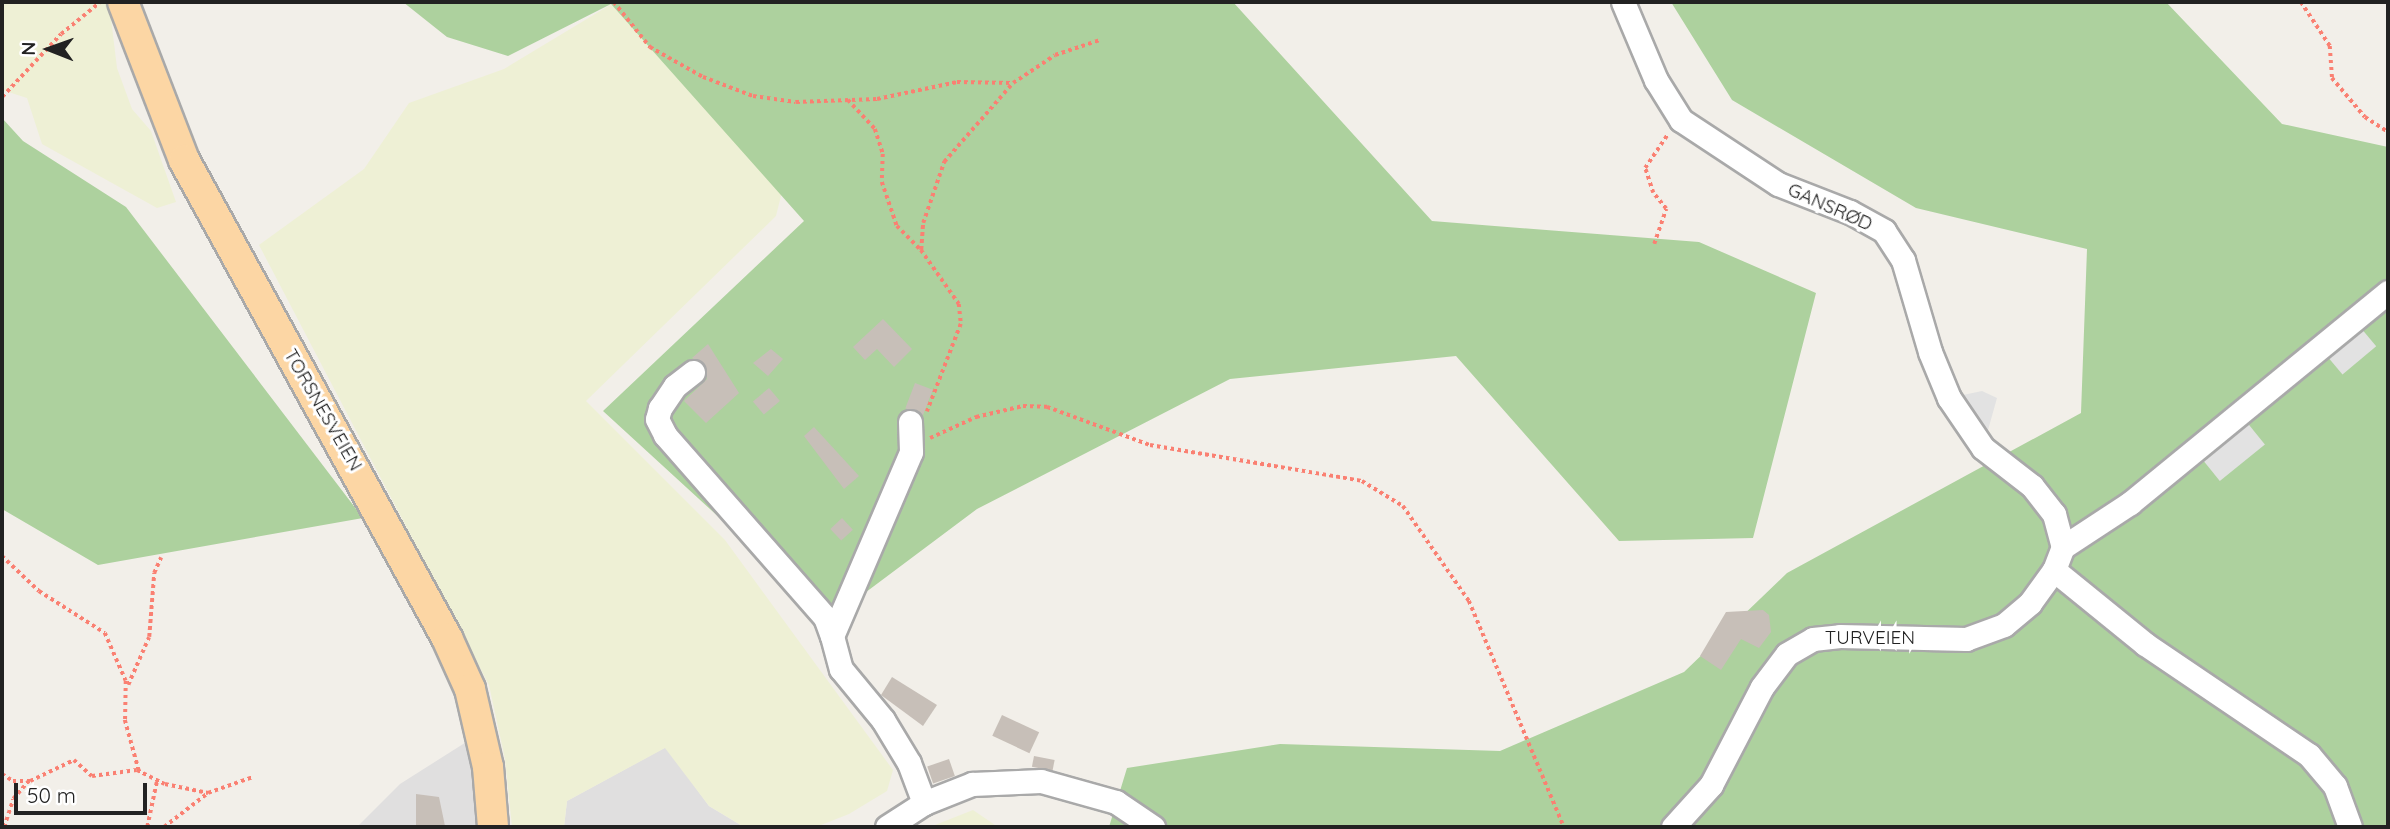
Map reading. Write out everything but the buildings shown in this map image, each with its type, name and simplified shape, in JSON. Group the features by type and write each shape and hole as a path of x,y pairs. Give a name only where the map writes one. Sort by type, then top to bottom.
{"main road":[{"name":"TORSNESVEIEN","path":"123,2 184,160 447,638 473,702 488,767 493,827"}],"street":[{"name":"GANSRØD","path":"1623,2 1656,80 1681,120 1777,184 1850,212 1884,231 1903,260 1930,352 1949,398 1983,448 2032,486 2047,505 2063,547"},
{"path":"2063,547 2130,503 2388,292"},
{"path":"693,372 675,386 660,408 657,419 665,435 825,617 841,669 883,720 909,764 924,803"},
{"path":"832,636 911,452 918,418"},
{"name":"TURVEIEN","path":"1673,827 1711,785 1762,687 1787,654 1813,639 1840,635 1966,639 2004,625 2030,603 2054,570 2063,547"},
{"path":"2054,570 2145,645 2309,755 2335,786 2350,827"},
{"path":"887,827 924,803 972,784 1041,781 1116,802 1153,827"}],"path":[{"path":"2,97 61,34 101,2"},
{"path":"614,2 650,47 703,77 763,97 796,102 848,100 957,82 1013,83"},
{"path":"2301,2 2330,46 2332,78 2365,117 2388,132"},
{"path":"921,250 923,223 944,162 1013,83 1055,55 1100,40"},
{"path":"848,100 875,129 883,154 882,182 897,226 921,250 959,304 961,324 918,418"},
{"path":"1654,244 1666,209 1653,193 1645,168 1681,120"},
{"path":"911,452 943,429 1023,405 1047,407 1150,445 1362,481 1403,506 1469,601 1564,827"},
{"path":"2,556 39,591 102,629 127,687"},
{"path":"139,771 125,720 127,687 149,637 153,573 161,557"},
{"path":"128,771 134,757"},
{"path":"4,827 9,810 30,781 71,760 92,776 139,771 157,780 208,793"},
{"path":"2,774 13,781 30,781"},
{"path":"164,827 208,793 253,776"},
{"path":"147,827 157,780"},
{"path":"2,808 9,810"}],"shaded area":[{"path":"2355,321 2376,346 2343,375 2321,349"},
{"path":"1982,391 1997,398 1983,448 1949,398"},
{"path":"2241,415 2265,445 2220,481 2196,452"},
{"path":"471,739 481,827 357,827 400,784"},
{"path":"666,747 709,806 744,827 564,827 567,801"}],"green space":[{"path":"2,2 109,2 117,68 132,109 151,131 176,202 157,208 42,144 27,98 2,90"},
{"path":"403,2 1233,2 1432,221 1699,242 1816,293 1753,538 1619,541 1456,356 1230,379 977,509 830,619 603,411 804,221 611,4 508,56 447,37"},
{"path":"615,2 801,116 776,216 586,401 725,540 893,770 887,791 849,814 816,827 744,827 709,806 665,748 567,801 564,827 512,827 505,759 489,685 259,245 364,169 409,103 504,69"},
{"path":"1671,2 2166,2 2282,124 2388,147 2388,827 1109,827 1127,768 1280,744 1500,751 1684,672 1787,573 2081,413 2087,249 1916,208 1732,100"},
{"path":"2,118 23,141 126,207 363,518 98,565 2,509"},
{"path":"973,810 998,827 930,827"}]}
